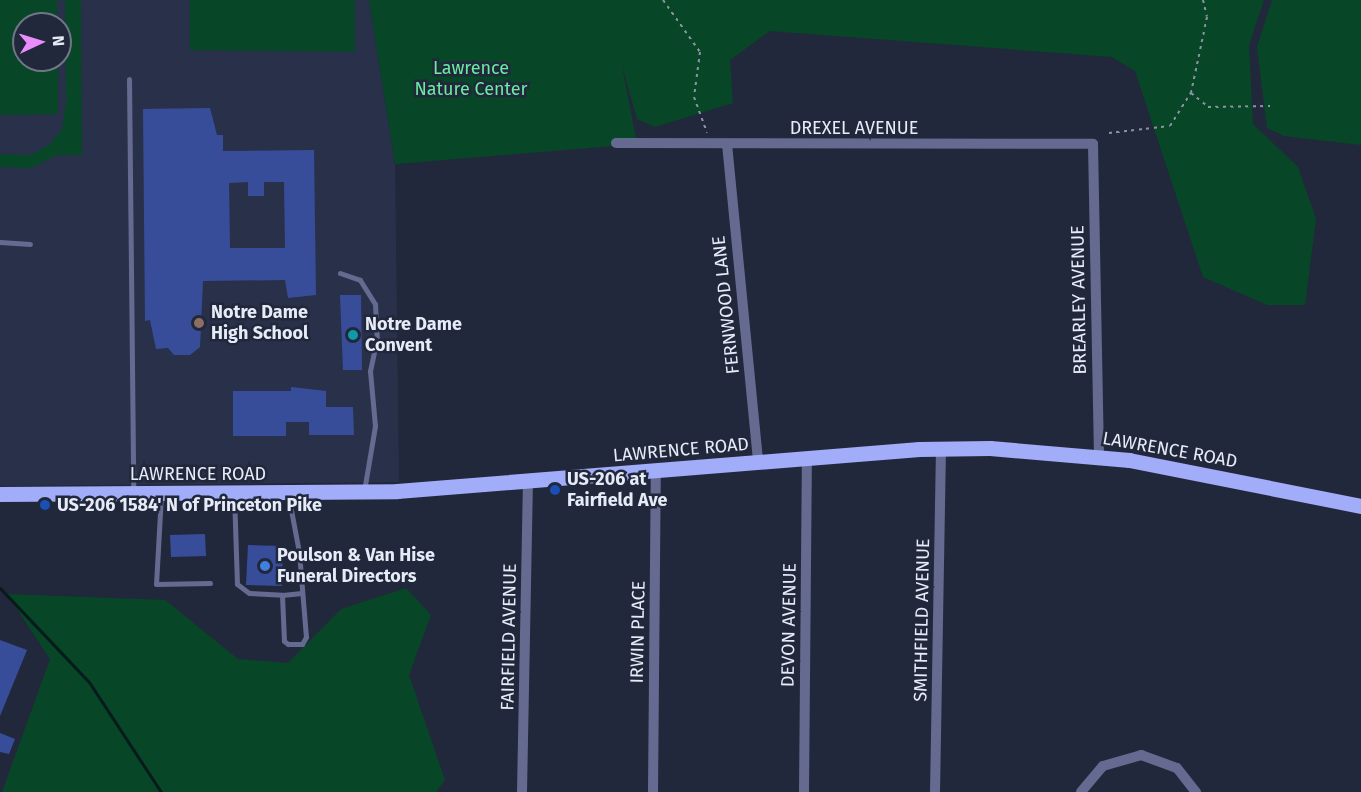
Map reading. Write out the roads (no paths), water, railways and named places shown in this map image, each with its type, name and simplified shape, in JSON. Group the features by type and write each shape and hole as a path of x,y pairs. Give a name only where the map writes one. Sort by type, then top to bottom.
{"main road":[{"name":"LAWRENCE ROAD","path":"0,494 364,492 528,483 941,448 1099,456 1361,506"}],"street":[{"name":"DREXEL AVENUE","path":"616,143 1093,144"},
{"name":"FERNWOOD LANE","path":"727,144 758,463"},
{"name":"BREARLEY AVENUE","path":"1093,144 1099,456"},
{"name":"SMITHFIELD AVENUE","path":"935,792 941,448"},
{"name":"DEVON AVENUE","path":"804,792 807,459"},
{"name":"IRWIN PLACE","path":"653,792 656,472"},
{"name":"FAIRFIELD AVENUE","path":"522,792 528,483"},
{"path":"1081,792 1103,765 1141,755 1177,768 1196,792"}],"lane":[{"path":"129,79 133,494"},
{"path":"0,242 30,244"},
{"path":"340,273 360,280 375,304 377,338 370,371 375,426 364,492"},
{"path":"161,494 156,584 210,583"},
{"path":"234,494 237,584 249,593 282,596 302,592"},
{"path":"282,596 284,641 303,644 306,638 302,592 288,494"}],"waterway":[{"path":"0,588 89,682 161,792"}],"place":[{"name":"Notre Dame High School","path":"199,323"},
{"name":"Notre Dame Convent","path":"353,335"},
{"name":"US-206 at Fairfield Ave","path":"555,490"},
{"name":"US-206 1584' N of Princeton Pike","path":"45,505"},
{"name":"Poulson & Van Hise Funeral Directors","path":"265,566"}],"park label":[{"name":"Lawrence Nature Center","path":"471,79"}]}
